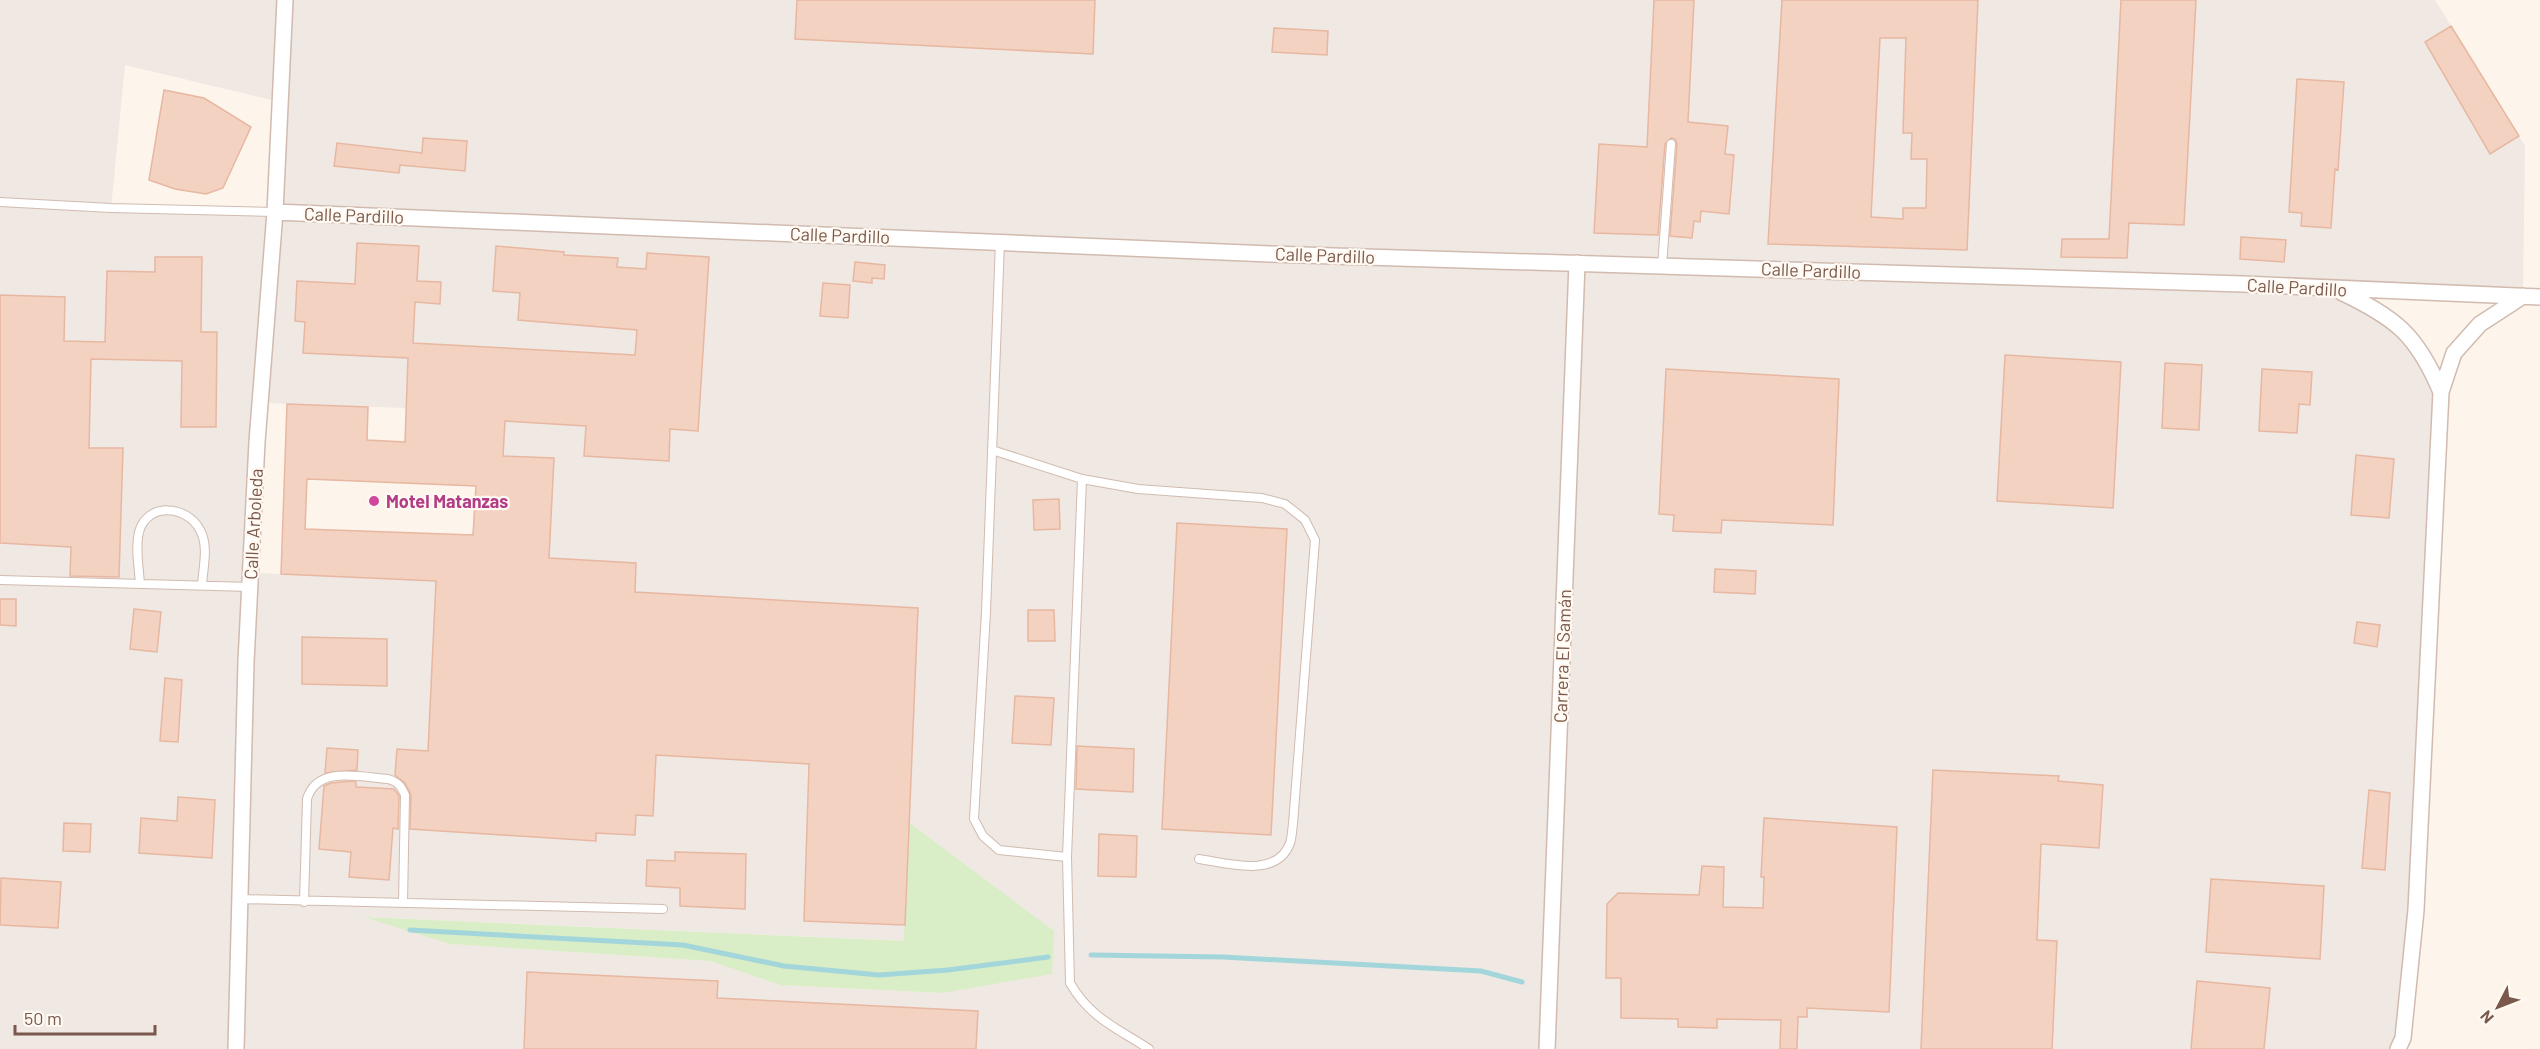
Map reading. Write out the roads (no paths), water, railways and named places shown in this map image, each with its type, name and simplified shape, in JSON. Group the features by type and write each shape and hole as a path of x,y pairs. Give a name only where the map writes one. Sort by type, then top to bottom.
{"street":[{"name":"Calle Arboleda","path":"236,1049 239,899 258,412 275,212 285,0"},
{"name":"Calle Pardillo","path":"275,212 1270,254 2332,288 2540,297"},
{"name":"Carrera El Samán","path":"1547,1049 1577,263"},
{"path":"2332,288 2377,309 2407,333 2428,362 2441,392"},
{"path":"2398,1049 2403,1038 2416,910 2441,392 2454,353 2480,324 2523,296"}],"lane":[{"path":"1662,266 1671,144"},
{"name":"Calle Pardillo","path":"0,202 111,208 275,212"},
{"path":"1000,242 974,819 983,836 999,850 1067,856"},
{"path":"992,450 1082,479 1138,489 1262,498 1285,504 1305,520 1315,540 1293,824 1289,844 1279,859 1262,866 1199,859"},
{"path":"1082,479 1067,856 1070,983 1078,998 1098,1018 1149,1049"},
{"path":"140,584 139,532 146,519 160,511 176,510 190,517 205,544 202,585"},
{"path":"0,580 250,586"},
{"path":"304,902 307,799 311,787 320,779 330,776 388,779 397,782 402,788 405,795 403,903"},
{"path":"239,899 663,909"}],"waterway":[{"path":"410,930 683,945 784,966 879,975 948,970 1048,957"},
{"path":"1091,955 1223,957 1481,971 1522,982"}],"place":[{"name":"Motel Matanzas","path":"374,501"}]}
